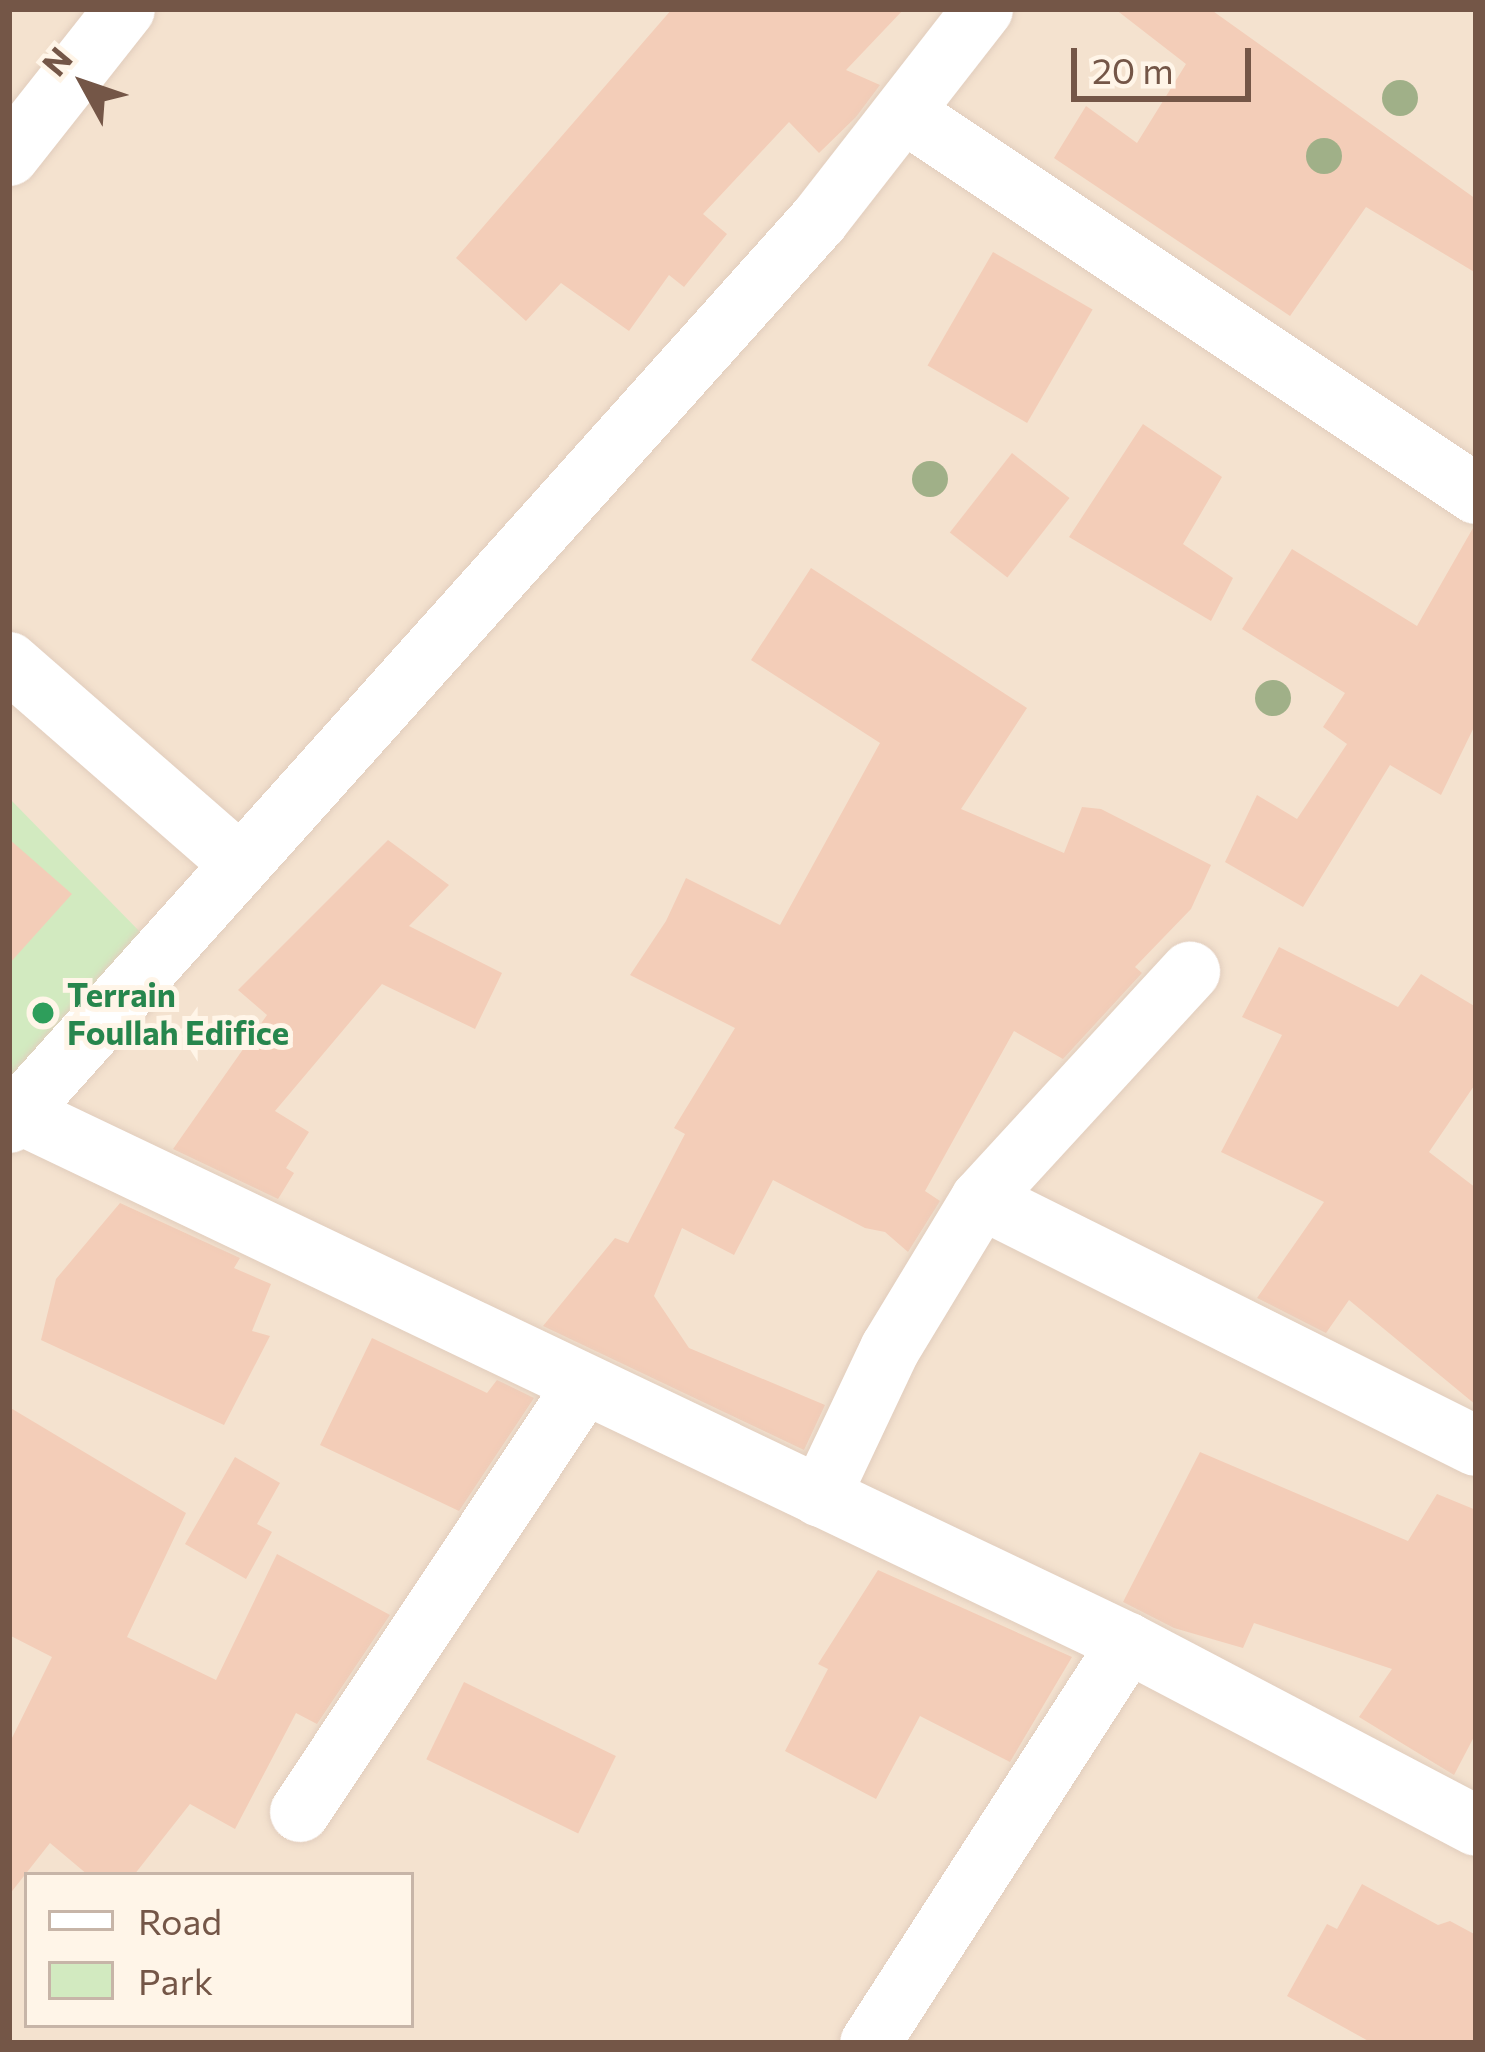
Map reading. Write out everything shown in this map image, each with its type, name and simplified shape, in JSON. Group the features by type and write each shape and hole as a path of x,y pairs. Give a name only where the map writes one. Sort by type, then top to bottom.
{"street":[{"path":"9,156 125,9"},
{"path":"982,9 906,114 819,220 13,1118 1469,1804"},
{"path":"906,114 1476,494"},
{"path":"9,662 238,862"},
{"path":"820,1496 890,1349 981,1199 1190,972"},
{"path":"981,1199 1476,1446"},
{"path":"300,1812 584,1385"},
{"path":"869,2043 1128,1642"}],"shaded area":[{"path":"9,9 1476,9 1476,2043 9,2043"}],"green space":[{"name":"Terrain Foullah Edifice","path":"9,798 145,937 9,1090"}],"building":[{"path":"672,9 904,9 846,70 880,85 856,117 819,153 789,122 703,214 727,234 684,287 669,275 629,331 561,283 526,321 456,258"},
{"path":"1115,9 1210,9 1476,199 1476,273 1366,207 1290,316 1054,158 1086,106 1137,143 1186,64"},
{"path":"993,252 1093,309 1027,423 928,365"},
{"path":"1143,424 1222,477 1183,544 1233,578 1211,621 1069,537"},
{"path":"1012,453 1070,498 1007,578 950,533"},
{"path":"1473,528 1476,723 1441,795 1390,765 1303,907 1225,862 1257,795 1297,819 1347,744 1323,727 1345,693 1242,629 1292,549 1417,626"},
{"path":"811,568 1027,708 961,809 1064,853 1082,807 1101,809 1211,865 1191,909 1135,967 1142,973 1063,1059 1014,1031 925,1191 940,1201 908,1252 885,1232 865,1228 773,1180 734,1255 682,1228 654,1296 689,1348 825,1405 804,1450 543,1326 615,1238 628,1243 685,1134 674,1128 735,1028 630,975 666,921 686,878 780,925 880,743 751,660"},
{"path":"9,839 72,894 9,964"},
{"path":"388,840 449,885 409,926 502,973 475,1029 382,984 275,1111 309,1132 286,1168 294,1173 278,1199 173,1149 267,1015 238,990"},
{"path":"1279,947 1398,1007 1421,974 1476,1007 1476,1083 1429,1152 1476,1188 1476,1405 1349,1300 1326,1333 1257,1298 1324,1202 1221,1152 1282,1035 1242,1017"},
{"path":"120,1203 240,1258 234,1268 271,1284 252,1331 270,1336 224,1425 41,1340 56,1279"},
{"path":"372,1338 487,1393 497,1380 534,1398 459,1511 320,1445"},
{"path":"9,1407 186,1513 127,1637 216,1680 277,1554 390,1615 317,1724 296,1713 235,1829 190,1804 136,1872 84,1872 50,1843 9,1895 9,1744 52,1657 9,1635"},
{"path":"1200,1452 1408,1541 1437,1494 1476,1510 1476,1733 1454,1775 1359,1717 1392,1669 1254,1623 1243,1648 1174,1628 1123,1602"},
{"path":"235,1457 280,1483 257,1524 272,1532 246,1579 185,1544"},
{"path":"878,1570 1072,1657 1010,1762 920,1716 876,1799 785,1751 828,1669 818,1664"},
{"path":"464,1682 616,1756 578,1833 426,1759"},
{"path":"1362,1884 1438,1925 1450,1921 1476,1935 1476,2043 1372,2043 1287,1996 1327,1924 1337,1929"}],"place":[{"name":"Terrain Foullah Edifice","path":"43,1013"}]}
